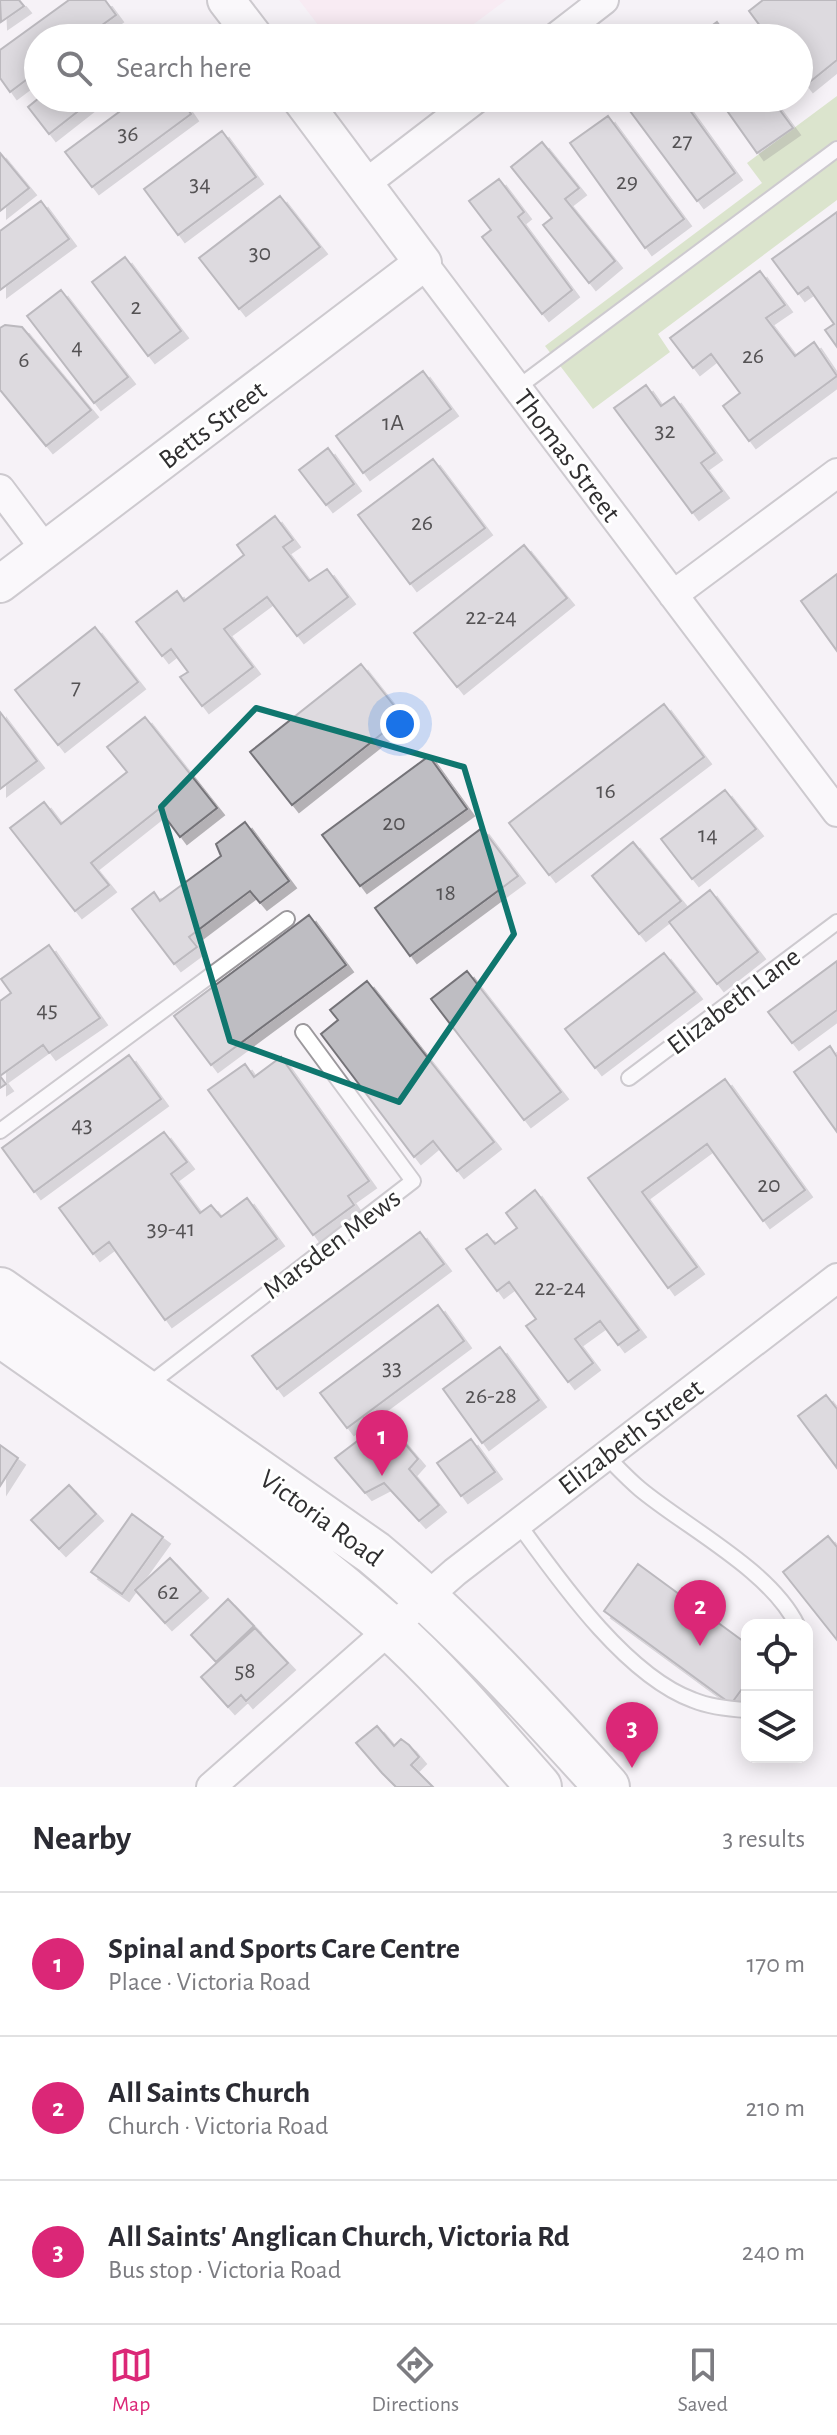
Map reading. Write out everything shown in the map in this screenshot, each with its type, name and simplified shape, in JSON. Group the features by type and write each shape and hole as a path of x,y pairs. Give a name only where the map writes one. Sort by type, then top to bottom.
{"main road":[{"name":"Victoria Road","path":"0,1290 362,1544 426,1597 607,1787"},
{"name":"Victoria Road","path":"0,1334 160,1446 390,1628 474,1714 539,1787"}],"street":[{"path":"226,0 244,24"},
{"path":"573,24 604,0"},
{"name":"Thomas Street","path":"311,112 835,807"},
{"path":"365,184 459,112"},
{"name":"Betts Street","path":"0,584 423,263"},
{"path":"673,595 837,473"},
{"path":"0,489 45,549"},
{"name":"Elizabeth Street","path":"211,1787 390,1628 517,1522 837,1278"}],"lane":[{"path":"517,388 837,149"},
{"path":"0,1131 287,919"},
{"name":"Elizabeth Lane","path":"629,1078 837,922"},
{"name":"Marsden Mews","path":"142,1390 413,1181 303,1032"},
{"path":"605,1455 639,1488 763,1582 788,1608 794,1619"},
{"path":"517,1522 612,1641 643,1669 677,1693 693,1700 741,1709"}],"highlighted area":[{"path":"256,708 464,767 514,934 399,1102 230,1041 161,807"}],"shaded area":[{"path":"299,0 506,0 474,24 317,24"}],"green space":[{"path":"837,96 837,200 658,334 670,352 593,409 545,346 762,183 747,163"}],"building":[{"path":"0,0 19,0 24,6 1,22"},
{"path":"69,0 105,0 116,15 103,24 36,24"},
{"path":"763,0 837,0 837,60 813,79 813,24 759,24 749,11"},
{"path":"24,33 24,82 10,92 0,78 0,50"},
{"path":"32,112 77,112 49,134"},
{"path":"119,112 191,114 92,187 65,152"},
{"path":"631,112 691,112 735,173 697,201"},
{"path":"728,112 781,112 793,128 757,153"},
{"path":"608,116 684,219 645,248 570,143"},
{"path":"222,131 256,177 178,235 144,189"},
{"path":"542,142 579,188 565,199 615,261 589,283 543,225 552,218 511,167"},
{"path":"0,153 29,188 0,211"},
{"path":"499,179 524,212 518,217 572,290 542,314 482,237 491,230 469,201"},
{"path":"280,196 320,247 239,309 199,258"},
{"path":"41,201 69,239 0,290 0,231"},
{"path":"837,212 837,347 825,330 834,324 808,287 798,294 772,259"},
{"path":"125,257 181,331 148,356 92,282"},
{"path":"760,271 785,305 766,318 795,356 814,342 837,376 749,441 723,406 740,393 711,354 693,368 670,338"},
{"path":"61,290 128,377 94,403 27,316"},
{"path":"5,325 22,327 91,410 46,446 0,390 0,328"},
{"path":"423,371 451,409 363,473 336,436"},
{"path":"646,385 661,406 674,397 715,453 701,463 722,491 692,513 614,408"},
{"path":"328,448 354,484 326,505 299,470"},
{"path":"433,459 485,528 410,584 358,515"},
{"path":"275,516 293,540 283,547 309,581 327,569 348,597 297,636 267,597 224,629 253,667 202,706 180,677 188,672 171,649 162,656 136,622 177,591 184,601 244,555 237,545"},
{"path":"524,545 567,598 457,687 414,633"},
{"path":"837,574 837,651 801,601"},
{"path":"95,627 138,682 58,745 15,690"},
{"path":"361,664 403,717 292,805 250,752"},
{"path":"664,704 704,757 549,875 509,823"},
{"path":"0,712 37,761 0,789"},
{"path":"145,717 217,808 180,837 159,809 91,863 109,885 75,911 10,828 44,802 61,824 127,772 107,747"},
{"path":"429,756 467,809 360,886 322,835"},
{"path":"725,790 756,829 692,879 661,839"},
{"path":"245,822 289,881 260,903 250,891 189,937 197,947 174,964 132,909 154,892 160,901 221,856 216,844"},
{"path":"482,828 518,876 410,956 375,908"},
{"path":"633,842 681,901 639,934 592,876"},
{"path":"710,890 758,952 717,984 669,922"},
{"path":"309,915 346,965 211,1065 174,1016"},
{"path":"49,945 100,1018 49,1053 43,1045 0,1076 0,1001 11,993 1,979"},
{"path":"664,953 695,992 595,1068 565,1029"},
{"path":"837,961 837,1010 792,1043 768,1012"},
{"path":"467,971 561,1092 524,1120 431,999"},
{"path":"367,981 494,1142 457,1171 433,1141 414,1157 321,1034 338,1020 330,1010"},
{"path":"830,1046 837,1057 837,1132 794,1072"},
{"path":"129,1055 161,1099 34,1192 2,1148"},
{"path":"281,1057 369,1181 348,1196 354,1205 313,1235 208,1090 245,1064 254,1077"},
{"path":"725,1079 805,1190 763,1221 707,1144 642,1192 697,1267 668,1288 588,1178"},
{"path":"164,1132 187,1162 171,1174 200,1213 211,1205 221,1217 247,1198 277,1239 165,1320 109,1242 93,1254 59,1208"},
{"path":"535,1190 639,1330 618,1345 600,1321 575,1339 593,1363 568,1382 526,1326 536,1319 509,1282 497,1291 466,1249 487,1234 495,1244 517,1228 506,1213"},
{"path":"420,1232 444,1264 277,1389 252,1356"},
{"path":"438,1305 464,1341 347,1428 320,1393"},
{"path":"500,1347 539,1400 482,1443 443,1389"},
{"path":"826,1395 837,1409 837,1468 798,1416"},
{"path":"385,1420 418,1459 409,1469 439,1505 419,1521 384,1483 365,1493 335,1458"},
{"path":"471,1439 495,1472 461,1496 437,1463"},
{"path":"0,1445 18,1458 0,1486"},
{"path":"69,1485 96,1514 59,1549 31,1520"},
{"path":"132,1514 163,1537 122,1594 91,1572"},
{"path":"828,1536 837,1547 837,1640 783,1572"},
{"path":"170,1558 201,1591 165,1623 135,1590"},
{"path":"638,1564 741,1640 741,1690 731,1704 604,1611"},
{"path":"228,1599 254,1626 216,1662 191,1635"},
{"path":"255,1628 288,1663 246,1701 241,1695 228,1707 201,1677"},
{"path":"377,1726 394,1746 401,1739 409,1745 419,1757 411,1765 433,1787 396,1787 382,1773 356,1743"}],"place":[{"name":"Spinal and Sports Care Centre","path":"382,1476"},
{"name":"All Saints Church","path":"700,1646"},
{"name":"All Saints' Anglican Church, Victoria Rd","path":"632,1768"}]}
